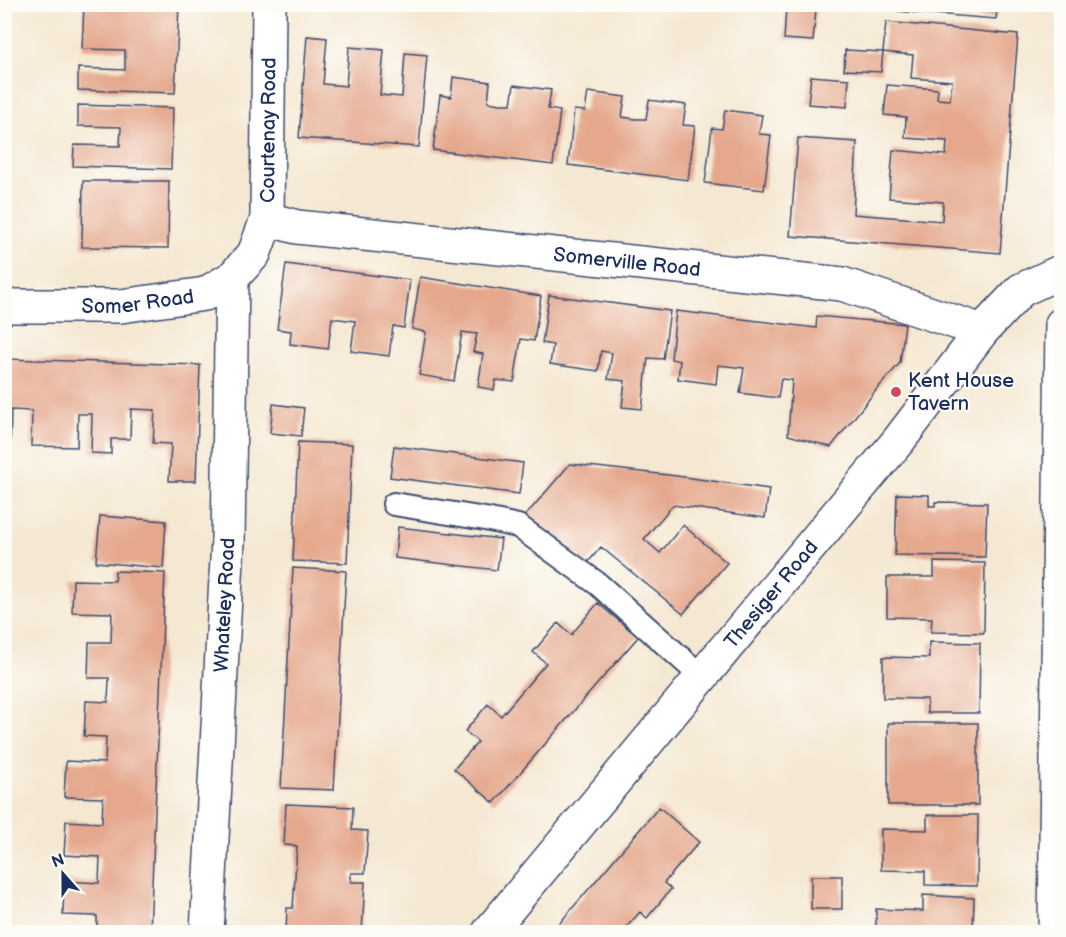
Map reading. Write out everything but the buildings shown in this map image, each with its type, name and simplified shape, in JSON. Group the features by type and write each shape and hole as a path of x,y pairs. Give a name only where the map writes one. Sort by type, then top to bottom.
{"street":[{"name":"Courtenay Road","path":"254,254 267,219 269,4"},
{"name":"Somerville Road","path":"267,219 297,227 842,284 981,331"},
{"name":"Somer Road","path":"4,306 121,306 205,294 232,278 254,254"},
{"name":"Thesiger Road","path":"489,933 899,440 981,331 1021,290 1062,271"},
{"name":"Whateley Road","path":"207,933 228,541 232,278"},
{"path":"1055,933 1062,324"}],"lane":[{"path":"394,504 518,526 598,585 701,676"}],"place":[{"name":"Kent House Tavern","path":"896,392"}]}
